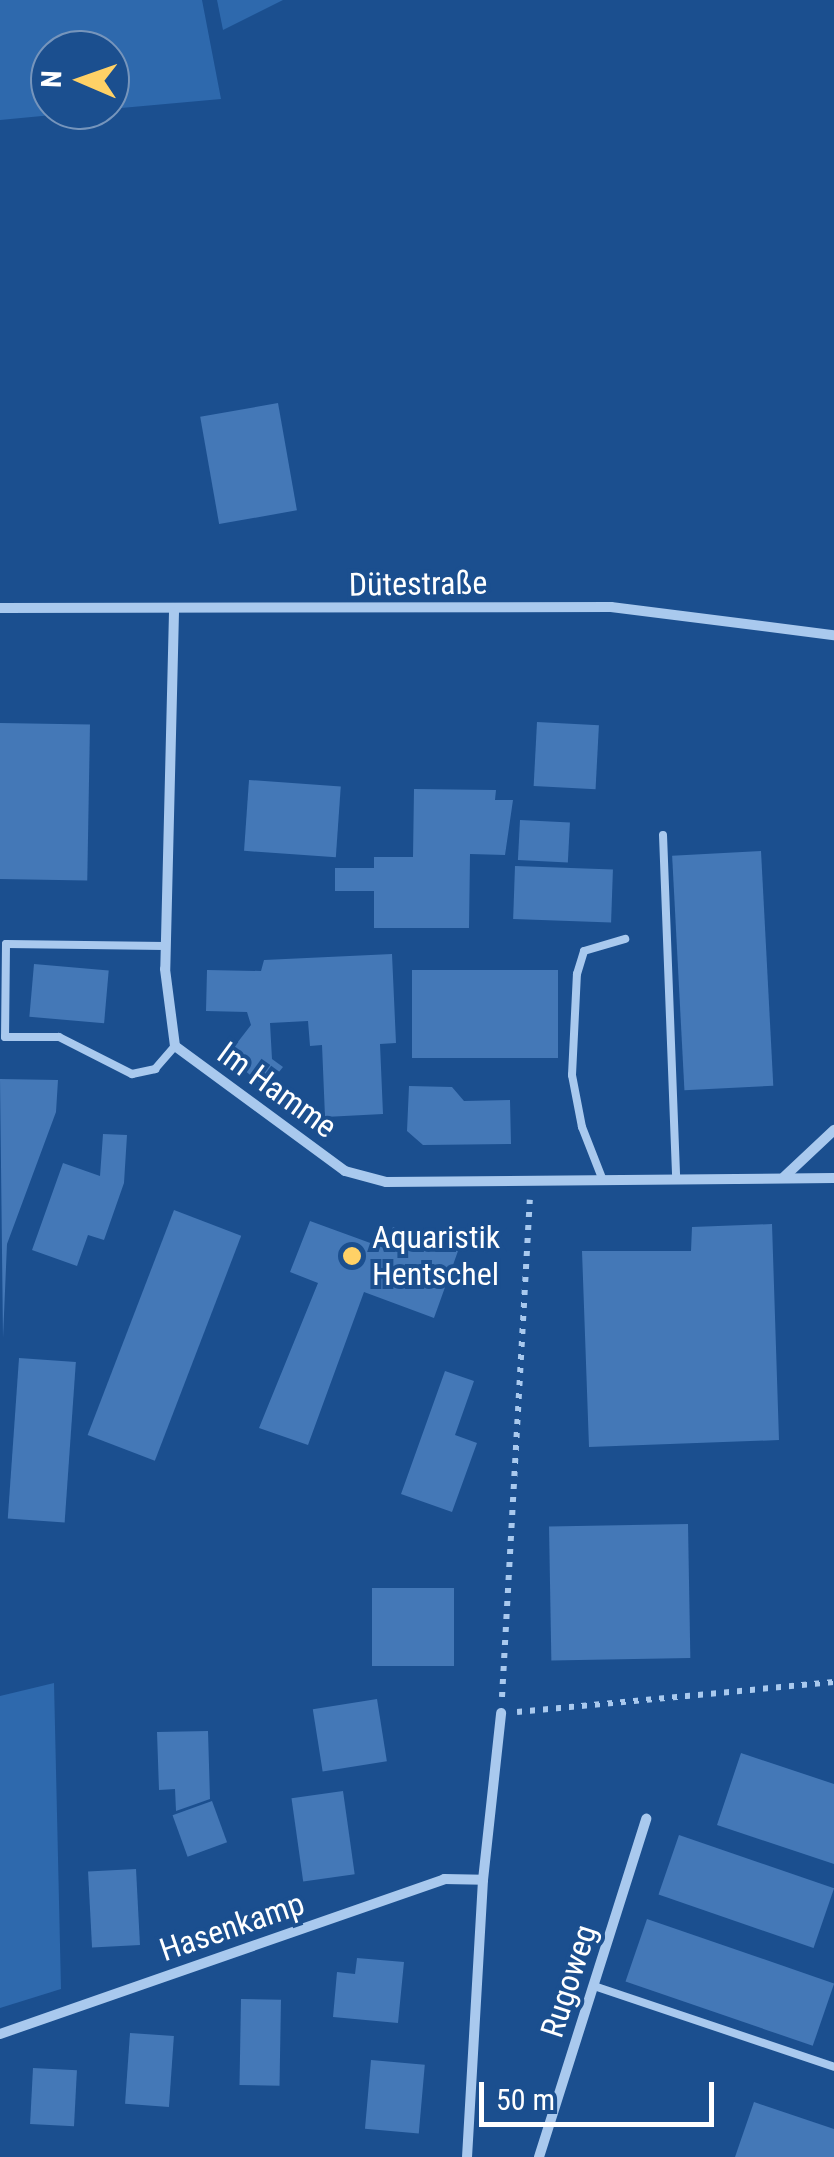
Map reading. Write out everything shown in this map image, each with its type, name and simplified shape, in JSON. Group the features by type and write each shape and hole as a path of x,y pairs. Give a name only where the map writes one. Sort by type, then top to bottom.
{"street":[{"name":"Dütestraße","path":"0,608 174,612 611,607 834,635"},
{"name":"Im Hamme","path":"174,612 166,946 174,1046 345,1171 386,1182 834,1178"},
{"path":"784,1178 834,1130"},
{"path":"467,2157 483,1880 501,1713"},
{"name":"Rugoweg","path":"539,2157 646,1819"},
{"name":"Hasenkamp","path":"0,2034 444,1880 483,1880"}],"lane":[{"path":"663,835 676,1178"},
{"path":"602,1178 582,1127 572,1074 577,974 584,951 625,939"},
{"path":"166,946 6,944 4,1037 59,1037 132,1074 155,1069 174,1046"},
{"path":"594,1986 834,2066"}],"path":[{"path":"532,1179 501,1713 834,1682"}],"shaded area":[{"path":"0,0 202,0 221,99 130,107 130,30 30,30 30,117 0,120"},
{"path":"217,0 283,0 223,30"},
{"path":"54,1683 61,1989 0,2008 0,1696"}],"building":[{"path":"278,403 297,510 219,524 200,417"},
{"path":"537,722 599,725 596,789 534,786"},
{"path":"0,723 90,725 87,881 0,879"},
{"path":"249,780 341,786 336,857 244,851"},
{"path":"414,789 496,790 495,800 513,800 505,855 470,854 469,928 374,928 374,891 335,891 335,868 374,868 374,857 413,857"},
{"path":"520,820 570,823 568,863 518,860"},
{"path":"761,851 773,1086 684,1090 672,856"},
{"path":"515,866 613,869 611,922 513,919"},
{"path":"392,954 396,1043 380,1044 383,1114 325,1117 322,1045 310,1046 308,1021 270,1023 272,1059 283,1067 266,1088 227,1056 251,1025 247,1012 206,1011 207,970 261,971 264,960"},
{"path":"34,964 109,971 104,1023 29,1017"},
{"path":"412,970 558,970 558,1058 412,1058"},
{"path":"0,1079 58,1080 56,1112 7,1244 3,1338"},
{"path":"409,1086 452,1087 464,1101 510,1100 511,1144 423,1145 407,1131"},
{"path":"103,1134 127,1135 124,1183 104,1240 88,1235 77,1266 32,1250 63,1163 100,1176"},
{"path":"174,1210 241,1236 155,1461 88,1435"},
{"path":"310,1221 384,1248 393,1227 458,1251 434,1318 364,1292 308,1445 259,1428 318,1283 290,1272"},
{"path":"772,1224 779,1440 589,1447 582,1251 691,1251 692,1227"},
{"path":"19,1358 76,1362 65,1523 8,1519"},
{"path":"445,1371 474,1381 455,1435 477,1443 452,1512 401,1494"},
{"path":"688,1524 690,1658 551,1660 549,1526"},
{"path":"372,1588 454,1588 454,1666 372,1666"},
{"path":"377,1699 387,1761 323,1771 313,1709"},
{"path":"208,1731 210,1799 176,1811 175,1789 159,1790 157,1732"},
{"path":"741,1753 834,1784 834,1864 717,1825"},
{"path":"343,1791 355,1874 303,1881 292,1798"},
{"path":"212,1801 227,1842 188,1857 173,1815"},
{"path":"679,1835 834,1888 814,1948 658,1895"},
{"path":"136,1869 140,1945 92,1947 88,1872"},
{"path":"647,1919 834,1983 813,2046 626,1981"},
{"path":"357,1958 404,1962 398,2023 333,2017 337,1972 355,1974"},
{"path":"241,1999 281,2000 279,2086 239,2085"},
{"path":"130,2033 174,2036 169,2107 125,2104"},
{"path":"371,2060 425,2065 419,2133 365,2129"},
{"path":"33,2068 77,2070 74,2126 30,2124"},
{"path":"754,2102 834,2129 834,2157 735,2157"}],"place":[{"name":"Aquaristik Hentschel","path":"352,1256"}]}
